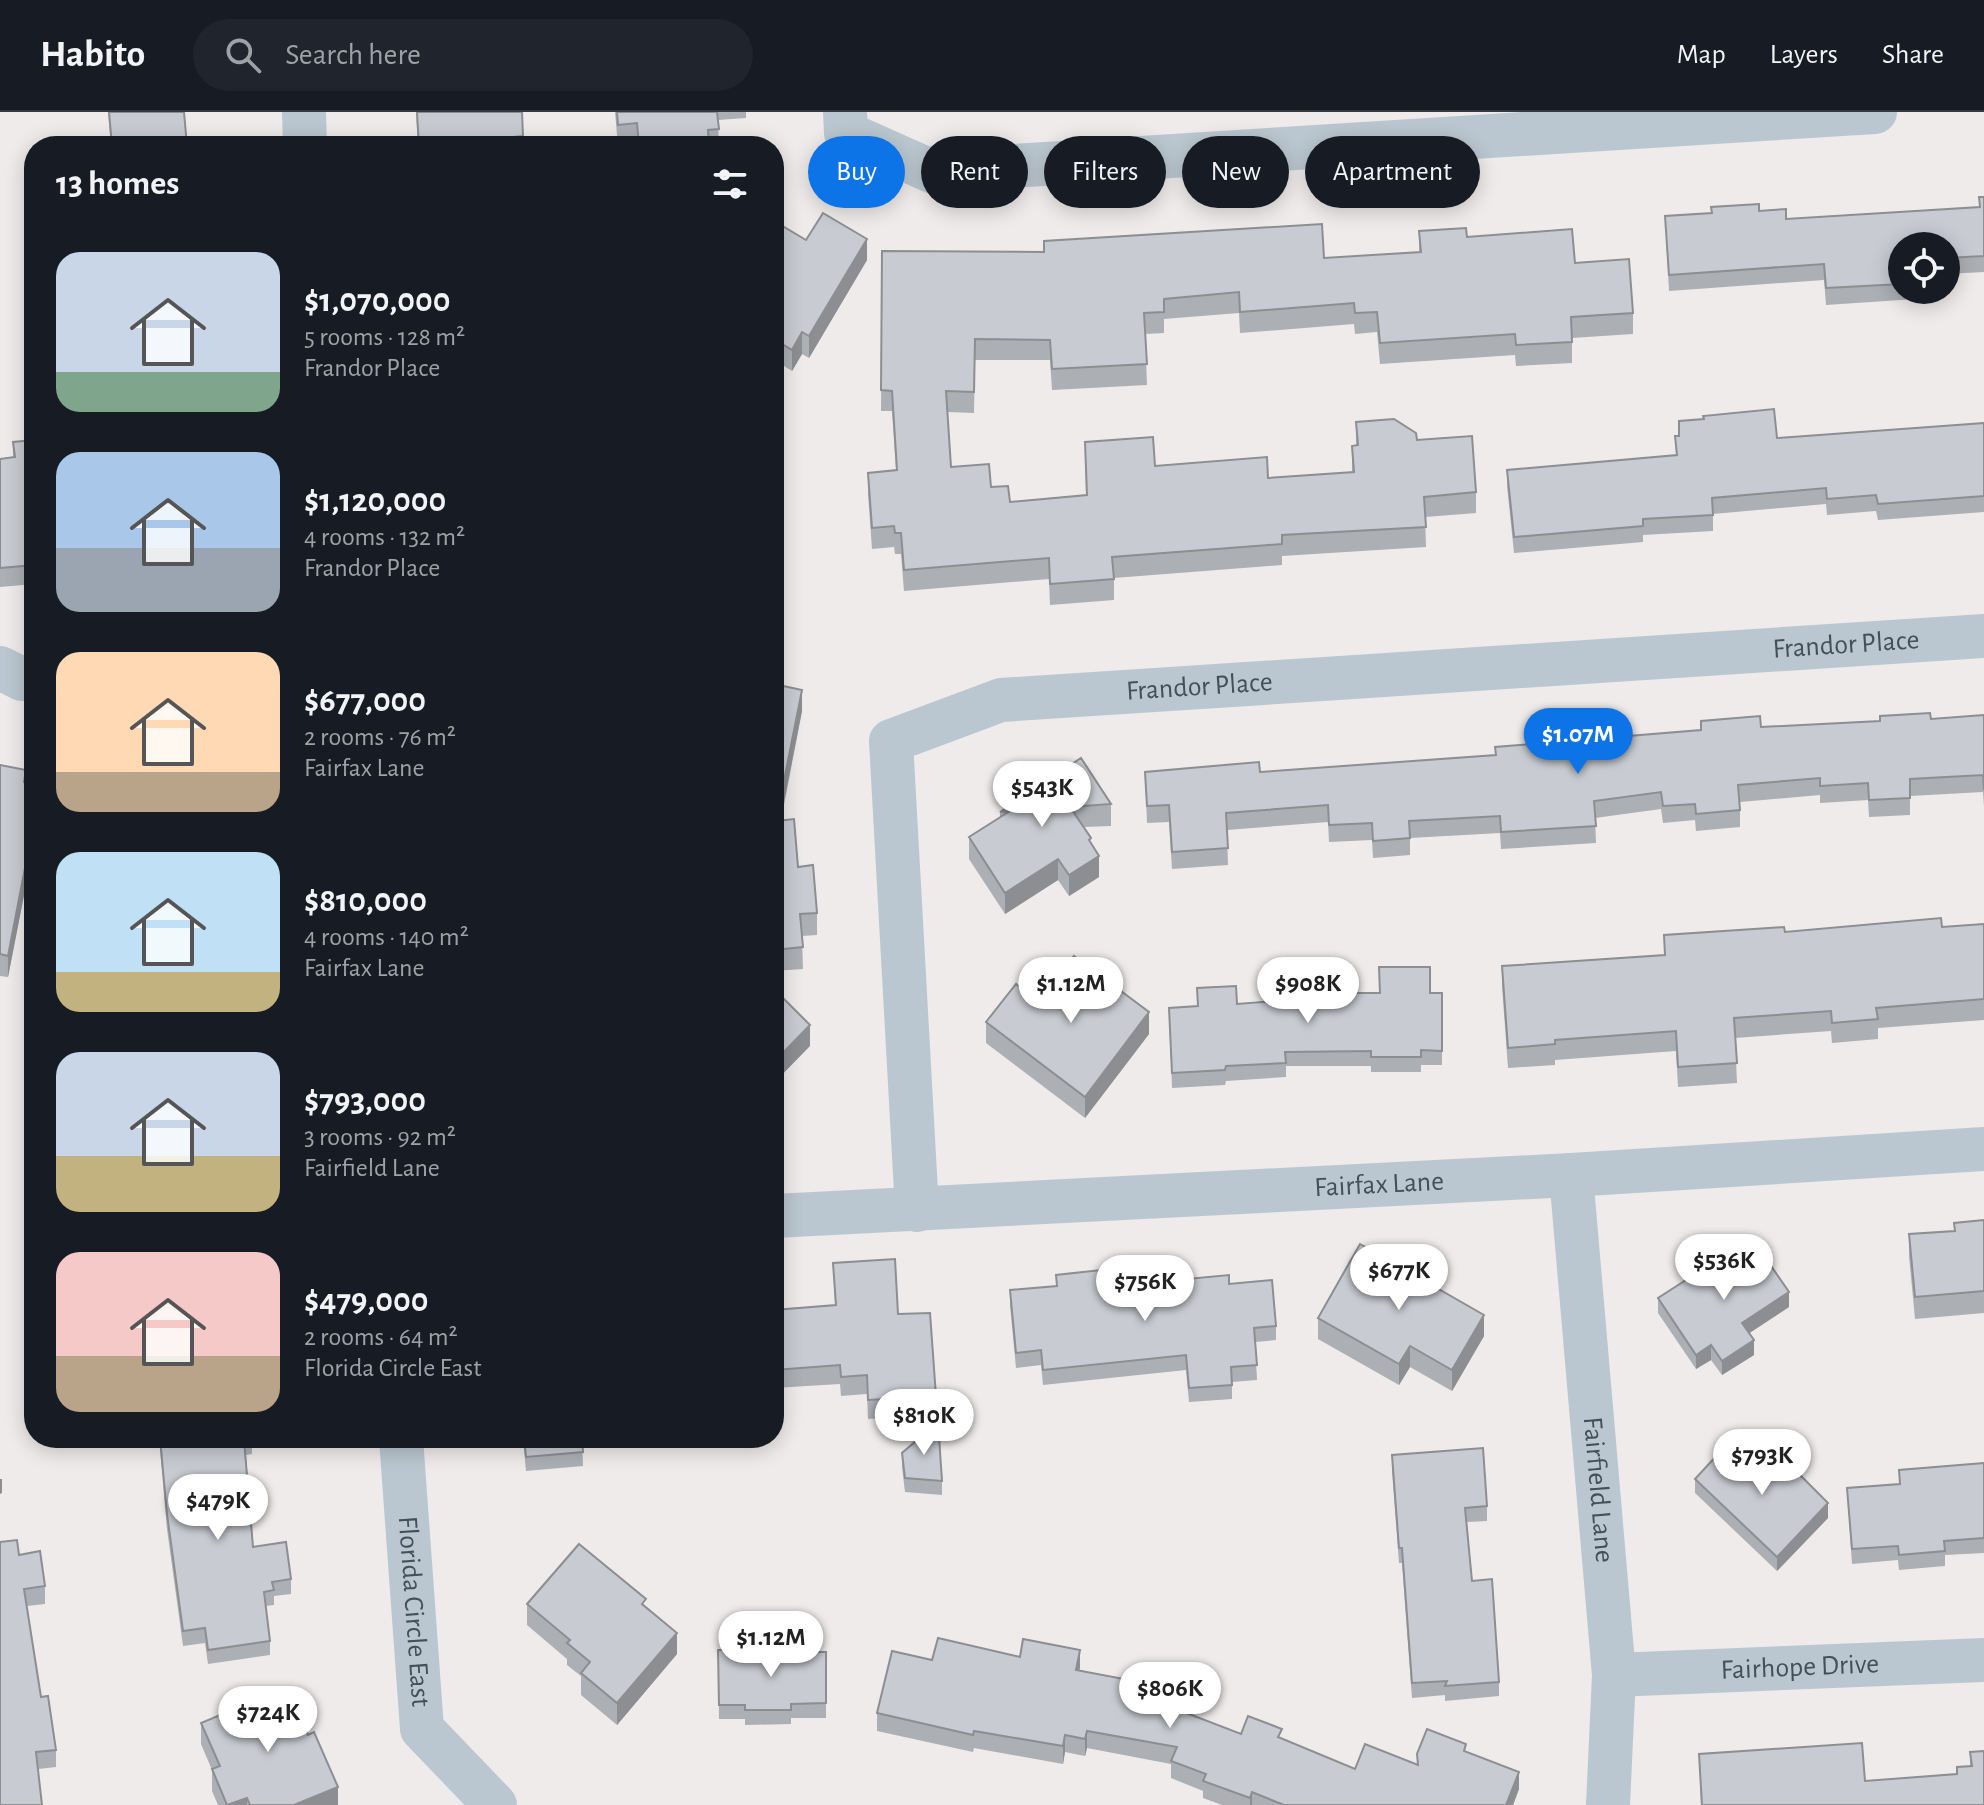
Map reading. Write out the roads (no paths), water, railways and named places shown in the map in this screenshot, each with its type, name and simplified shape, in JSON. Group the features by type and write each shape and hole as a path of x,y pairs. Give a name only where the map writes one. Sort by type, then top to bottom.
{"street":[{"path":"304,112 305,136"},
{"path":"845,112 846,133 931,171 1875,112"},
{"name":"Frandor Place","path":"917,1210 891,741 1001,700 1984,636"},
{"path":"0,668 24,679"},
{"name":"Fairfax Lane","path":"784,1216 1571,1175 1984,1149"},
{"name":"Fairfield Lane","path":"1571,1175 1614,1675 1608,1805"},
{"name":"Florida Circle East","path":"402,1448 422,1729 495,1805"},
{"name":"Fairhope Drive","path":"1614,1675 1984,1660"}]}
